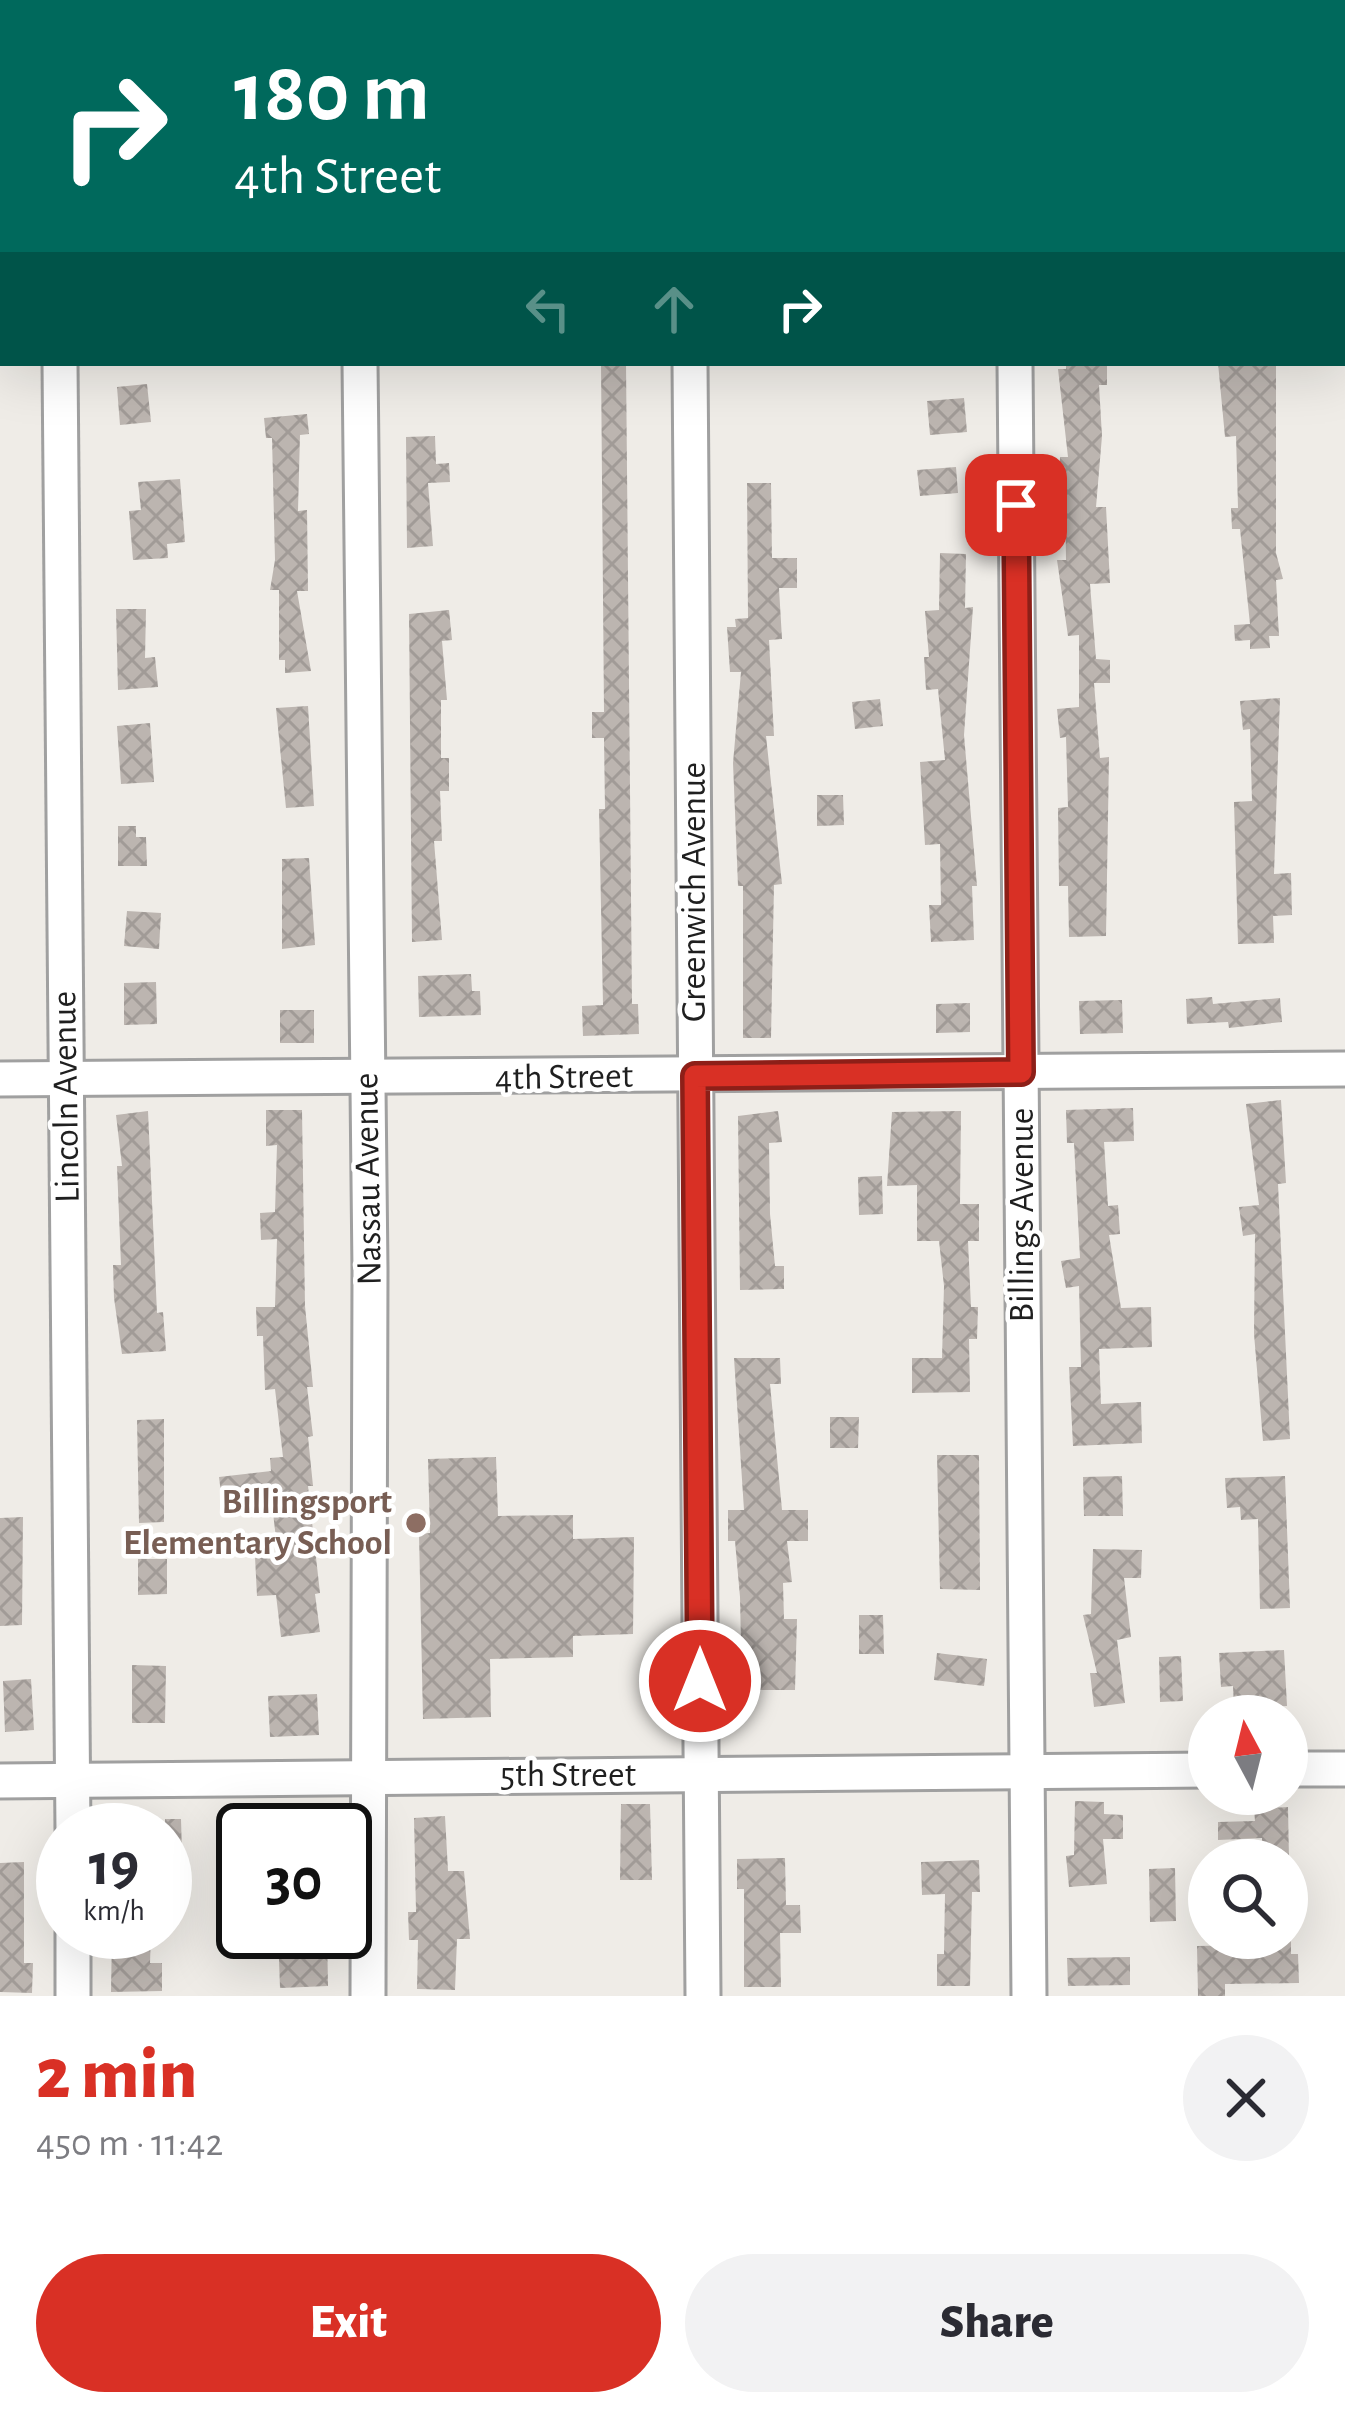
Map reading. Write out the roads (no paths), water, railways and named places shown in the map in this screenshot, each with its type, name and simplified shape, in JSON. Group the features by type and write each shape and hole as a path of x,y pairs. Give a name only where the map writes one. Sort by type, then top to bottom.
{"street":[{"name":"Lincoln Avenue","path":"60,366 73,1803"},
{"name":"Nassau Avenue","path":"360,366 368,1079 368,1996"},
{"name":"Greenwich Avenue","path":"690,366 703,1996"},
{"name":"Billings Avenue","path":"1015,366 1029,1996"},
{"name":"4th Street","path":"0,1079 1345,1069"},
{"path":"1308,1769 1345,1768"},
{"name":"5th Street","path":"0,1781 1188,1770"},
{"path":"73,1959 73,1996"}],"place":[{"name":"Billingsport Elementary School","path":"416,1523"}]}
